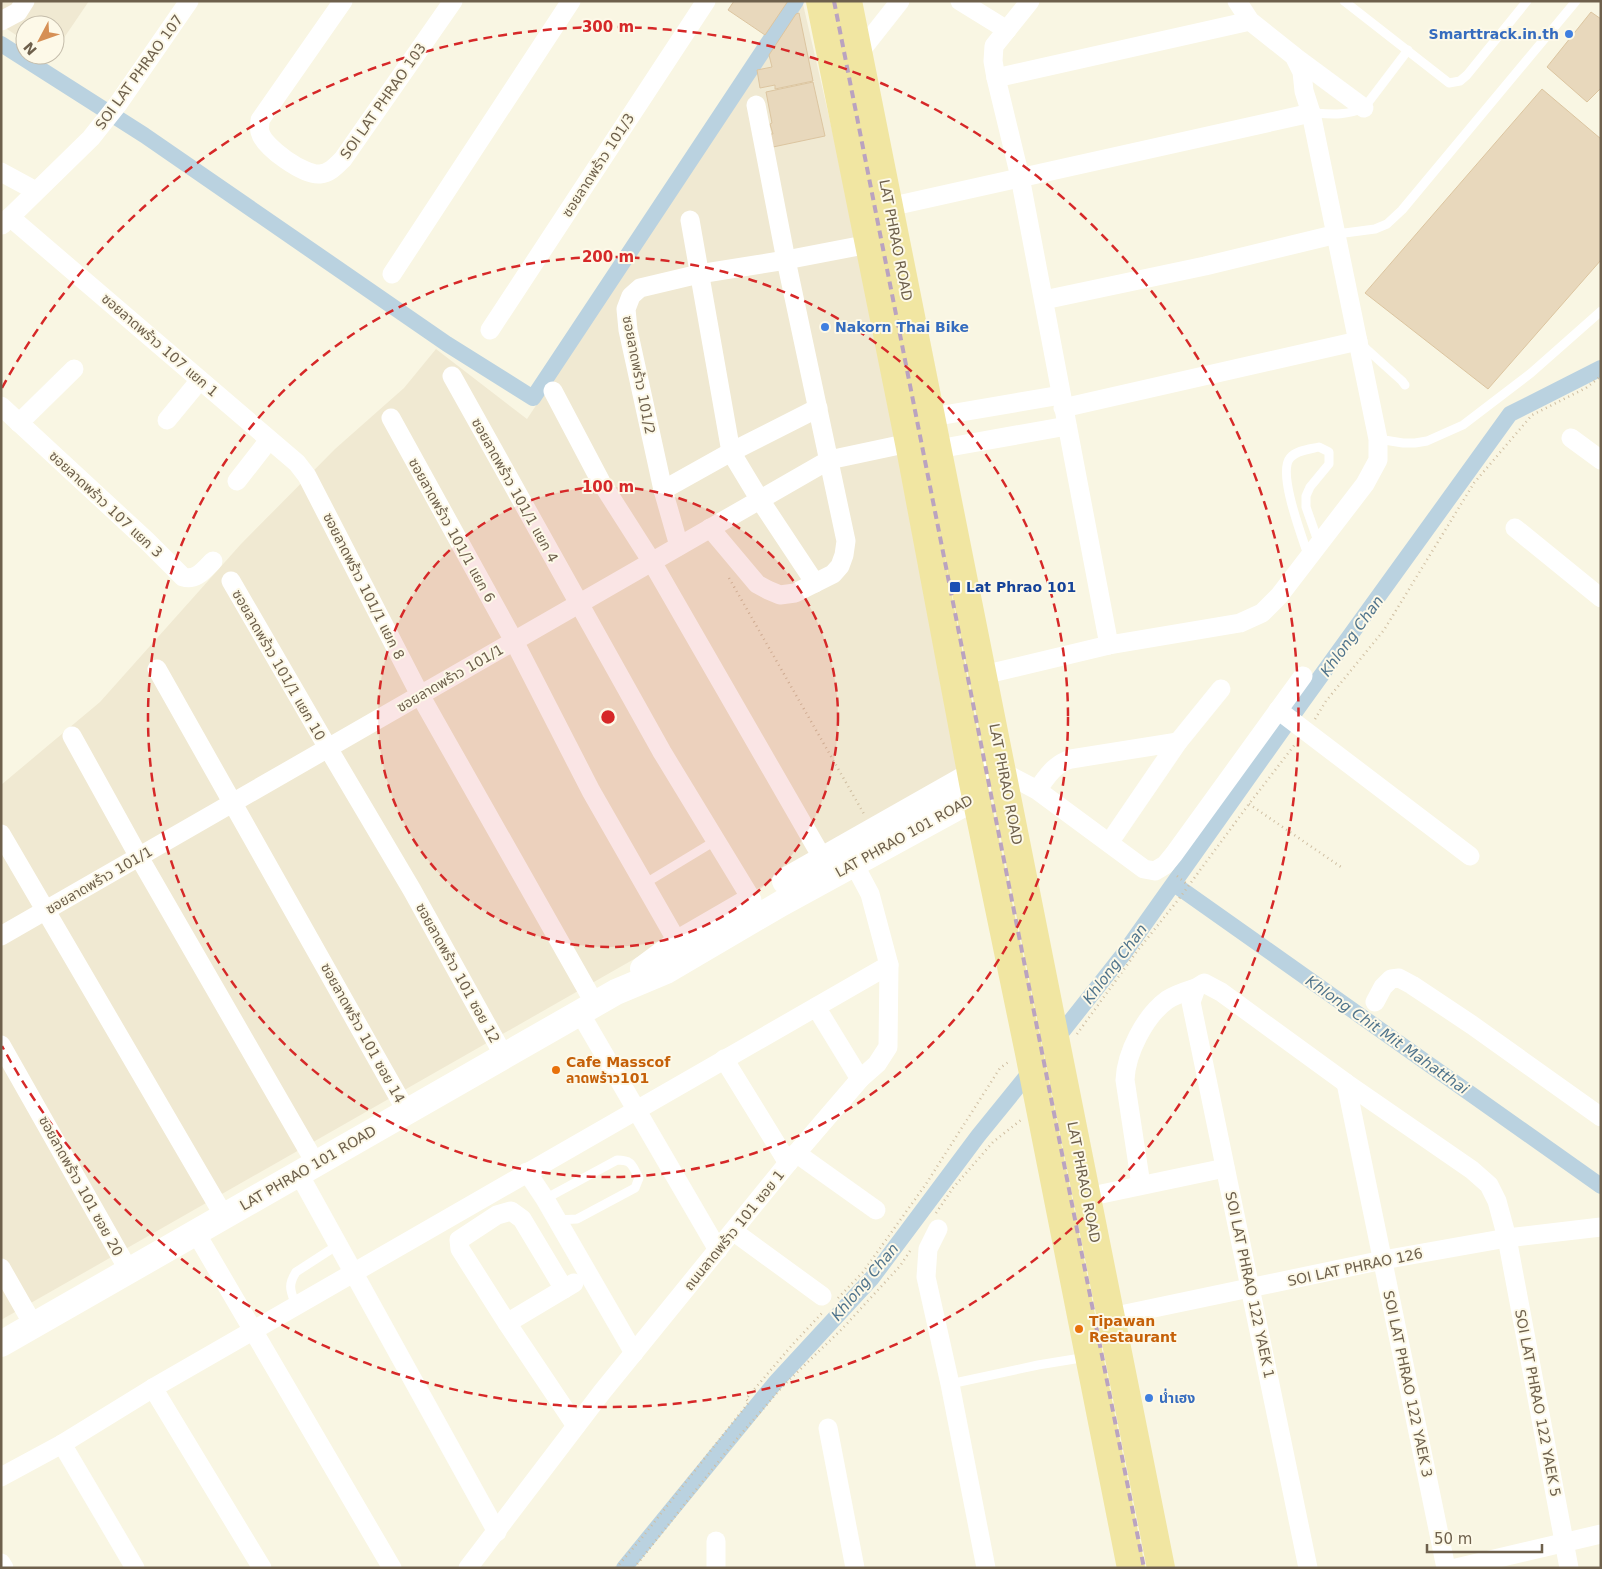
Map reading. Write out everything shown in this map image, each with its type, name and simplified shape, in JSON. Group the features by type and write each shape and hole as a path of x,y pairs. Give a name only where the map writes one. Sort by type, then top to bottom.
{"main road":[{"name":"LAT PHRAO ROAD","path":"820,1 974,786 1132,1568"},
{"name":"LAT PHRAO ROAD","path":"848,1 1161,1568"}],"street":[{"path":"1,21 18,12 25,1"},
{"name":"SOI LAT PHRAO 107","path":"6,221 91,138 118,104 189,1"},
{"name":"SOI LAT PHRAO 103","path":"343,1 260,120 260,132 264,141 297,168 319,174 334,170 453,1"},
{"path":"392,274 571,1"},
{"name":"ซอยลาดพร้าว 101/3","path":"490,330 706,1"},
{"path":"859,54 900,1"},
{"path":"960,1 1006,30"},
{"path":"1030,1 994,46 993,61 1020,177 1109,644"},
{"path":"1237,1 1250,21 1364,108"},
{"path":"996,78 1250,21"},
{"path":"983,675 1109,644 1240,623 1262,613 1279,596 1365,484 1378,460 1378,439 1337,234 1311,113 1304,91 1302,72 1294,56"},
{"path":"710,528 758,584 780,594 795,593 833,574 840,566 846,541 786,260 756,105"},
{"path":"889,207 1311,113"},
{"path":"1,172 36,191"},
{"path":"690,220 731,452 815,583"},
{"name":"ซอยลาดพร้าว 107 แยก 1","path":"6,221 200,380 296,463 307,476"},
{"path":"1044,300 1206,266 1337,234"},
{"name":"ซอยลาดพร้าว 101/2","path":"679,546 663,490 628,330 626,309 631,296 640,288 699,274 869,244"},
{"path":"938,449 1064,409 1358,341"},
{"path":"19,423 74,368"},
{"name":"ซอยลาดพร้าว 101/1 แยก 4","path":"452,376 662,752 752,900"},
{"path":"167,420 200,380"},
{"path":"553,391 601,482 652,562 823,859"},
{"name":"ซอยลาดพร้าว 107 แยก 3","path":"1,406 140,534 183,577 189,579 195,577 213,561"},
{"path":"663,490 731,452 818,408"},
{"path":"932,417 1064,409"},
{"name":"ซอยลาดพร้าว 101/1 แยก 6","path":"391,418 514,641 591,790 678,942"},
{"path":"1571,438 1601,460"},
{"path":"237,481 269,440"},
{"name":"ซอยลาดพร้าว 101/1","path":"1,936 829,460 908,443"},
{"name":"ซอยลาดพร้าว 101/1 แยก 8","path":"307,476 420,695 597,1003 637,1109 718,1250"},
{"path":"1515,528 1600,595"},
{"name":"ซอยลาดพร้าว 101/1 แยก 10","path":"231,581 412,890"},
{"name":"ซอยลาดพร้าว 101 ซอย 14","path":"157,669 407,1112"},
{"path":"1003,772 1037,790 1144,869 1155,871 1164,865 1280,711 1303,676"},
{"path":"1110,843 1178,742 1221,689"},
{"path":"1280,711 1470,856"},
{"path":"72,736 139,857 222,1000 307,1169 354,1273 496,1532"},
{"path":"1037,790 1050,772 1063,761 1178,742"},
{"name":"LAT PHRAO 101 ROAD","path":"597,1003 678,942 823,859 874,830 1003,772"},
{"name":"LAT PHRAO 101 ROAD","path":"1,1344 597,1003 666,971 782,903 854,864 974,786"},
{"path":"1,834 224,1216"},
{"name":"ถนนลาดพร้าว 101 ซอย 1","path":"468,1568 634,1353 792,1158 860,1078 876,1064 888,1047 888,965 870,894 854,864"},
{"name":"ซอยลาดพร้าว 101 ซอย 12","path":"412,890 504,1056"},
{"path":"1,1477 62,1444 252,1330 888,965"},
{"path":"1375,1002 1391,978 1399,978 1472,1026 1601,1117"},
{"name":"SOI LAT PHRAO 122 YAEK 5","path":"1194,995 1204,984 1221,992 1346,1083 1472,1170 1489,1185 1497,1201 1507,1238 1569,1568"},
{"path":"1141,1185 1125,1080 1125,1068 1131,1050 1145,1024 1156,1012 1168,1000 1194,995"},
{"name":"SOI LAT PHRAO 122 YAEK 1","path":"1194,995 1250,1289 1308,1568"},
{"path":"816,1007 860,1078"},
{"name":"ซอยลาดพร้าว 101 ซอย 20","path":"1,1045 129,1271"},
{"path":"724,1059 792,1158 876,1210"},
{"name":"SOI LAT PHRAO 122 YAEK 3","path":"1346,1083 1446,1568"},
{"path":"1087,1197 1226,1168"},
{"path":"527,1172 545,1199 634,1353"},
{"path":"507,1323 569,1286 540,1248 522,1218 511,1211 497,1215 459,1240 460,1249 507,1323 576,1426"},
{"path":"935,1224 928,1249 926,1277 950,1384 986,1568"},
{"path":"540,1248 561,1227"},
{"name":"SOI LAT PHRAO 126","path":"1111,1317 1383,1260 1507,1238 1601,1227"},
{"path":"733,1231 822,1296"},
{"path":"196,1233 392,1568"},
{"path":"1,1268 34,1326"},
{"path":"153,1388 262,1568"},
{"path":"828,1428 855,1568"},
{"path":"62,1444 135,1568"},
{"path":"1456,1568 1601,1534"},
{"path":"716,1541 716,1568"},
{"path":"1,1564 4,1568"}],"lane":[{"path":"1344,1 1449,83 1460,82 1467,75 1527,1"},
{"path":"1337,234 1375,229 1387,224 1402,210 1576,1"},
{"path":"1311,113 1342,115 1364,108 1408,50"},
{"path":"1378,439 1415,443 1427,441 1463,425 1531,372 1601,311"},
{"path":"1358,341 1405,385"},
{"path":"1319,447 1329,452 1328,464 1310,487 1306,496 1306,507 1314,551 1294,514 1286,478 1286,467 1290,457 1299,452 1319,447"},
{"path":"644,884 715,841"},
{"path":"545,1199 617,1160 626,1160 630,1163 639,1178 635,1188 584,1216 571,1220 561,1227"},
{"path":"296,1306 290,1286 296,1272 330,1250"},
{"path":"950,1384 1038,1365 1089,1357"}],"path":[{"path":"1060,1055 1326,701 1384,630 1474,483 1532,415 1586,388 1601,376"},
{"path":"727,575 874,830"},
{"path":"1249,804 1341,867"},
{"path":"935,1224 953,1188 1037,1092"},
{"path":"634,1568 734,1442 784,1385 842,1329 900,1266 910,1250"}],"shaded area":[{"path":"1,1 89,1 65,36 65,15 15,15 15,34 1,25"},
{"path":"803,4 978,763 1,1320 1,785 100,702 241,544 335,449 404,388 436,349 527,419"}],"building":[{"path":"734,1 788,1 765,35 728,10"},
{"path":"1591,12 1601,19 1601,88 1587,102 1547,67"},
{"path":"799,13 813,81 775,89 775,85 760,88 757,70 772,67 769,55 796,14"},
{"path":"813,82 825,136 773,147 770,134 773,134 770,124 772,123 766,92"},
{"path":"1542,89 1601,139 1601,260 1488,389 1365,293"}],"waterway":[{"path":"1,44 144,135 447,344 533,398 796,1"},
{"name":"Khlong Chan","path":"1054,1042 1122,956 1510,414 1601,368"},
{"name":"Khlong Chit Mit Mahatthai","path":"1174,884 1601,1186"},
{"name":"Khlong Chan","path":"624,1568 775,1383 872,1278 978,1136 1034,1067"}],"railway":[{"path":"834,1 1144,1568"}],"place":[{"name":"Smarttrack.in.th","path":"1569,34"},
{"name":"Nakorn Thai Bike","path":"825,327"},
{"name":"Lat Phrao 101","path":"955,587"},
{"name":"Cafe Masscof ลาดพร้าว101","path":"556,1070"},
{"name":"Tipawan Restaurant","path":"1079,1329"},
{"name":"น่ำเฮง","path":"1149,1398"}]}
